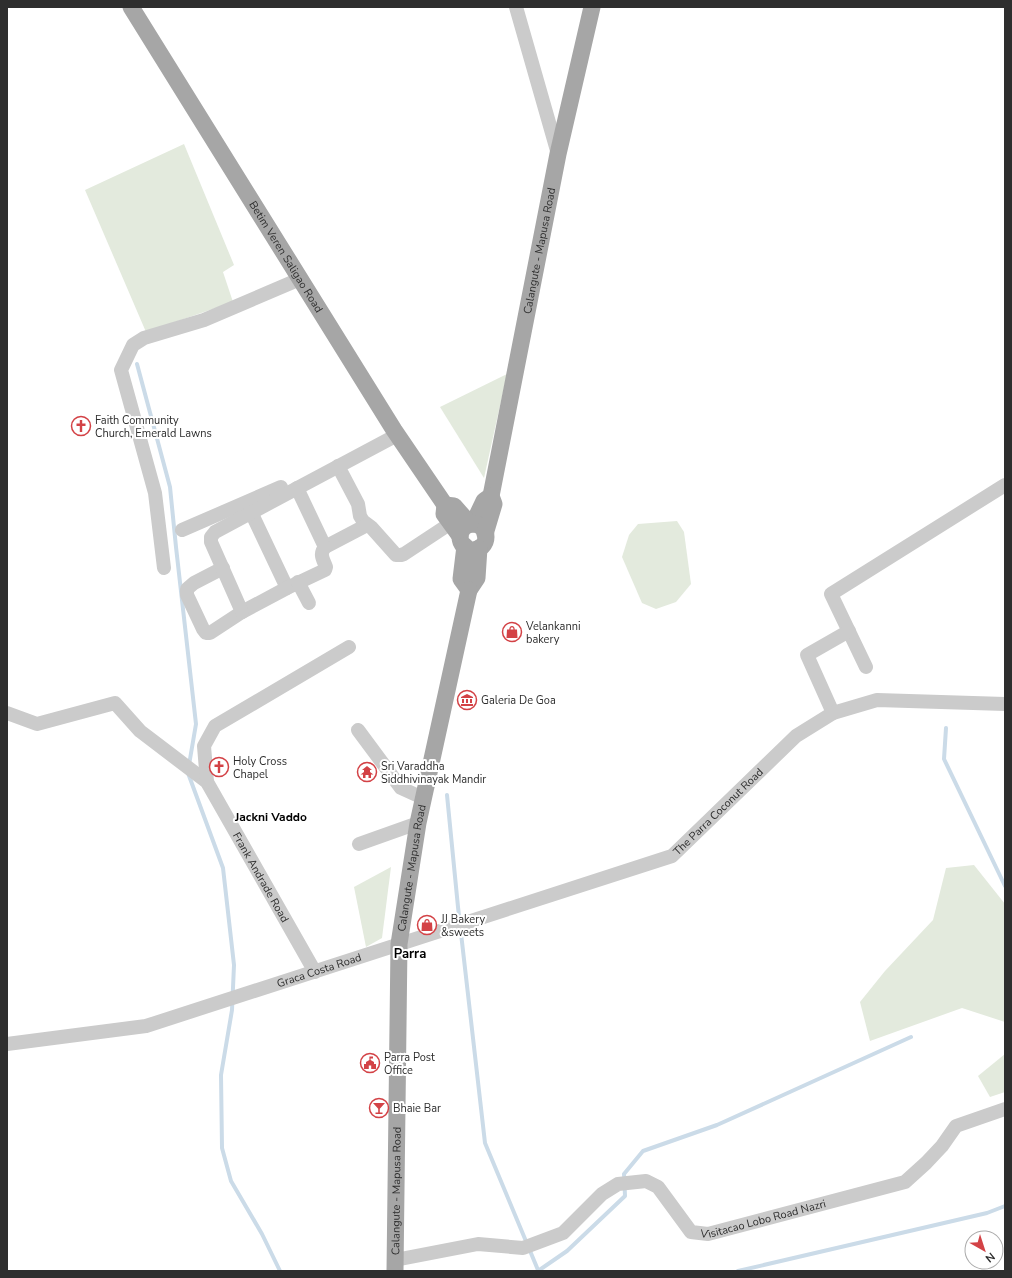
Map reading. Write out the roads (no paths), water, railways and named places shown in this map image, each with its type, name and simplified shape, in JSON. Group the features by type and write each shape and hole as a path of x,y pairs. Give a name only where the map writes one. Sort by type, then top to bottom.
{"main road":[{"name":"Betim Veren Saligao Road","path":"131,7 395,432 445,505 454,506 469,534"},
{"name":"Calangute - Mapusa Road","path":"395,1265 400,944 418,823 469,590 477,578 469,534 484,501 491,496 558,154 592,7"}],"street":[{"path":"516,7 558,154"},
{"path":"164,568 156,493 121,370 132,345 144,338 204,320 300,279"},
{"path":"242,612 211,542 211,537 215,532 338,466 395,432"},
{"path":"182,530 282,487 395,432"},
{"path":"338,466 358,504 360,516 396,555 469,534"},
{"path":"866,667 831,594 1005,485"},
{"path":"297,488 326,547"},
{"path":"251,512 293,585 309,603"},
{"path":"223,568 190,585 187,589 187,595 206,633 293,585 325,570 326,567 322,556 322,551 326,547 367,525"},
{"path":"833,713 807,655 849,631"},
{"path":"207,782 204,746 215,726 349,647"},
{"name":"The Parra Coconut Road","path":"400,944 672,856 796,736 833,713 876,700 1005,704"},
{"path":"7,713 37,724 115,703 140,731 207,782"},
{"path":"358,730 400,788 423,798"},
{"name":"Frank Andrade Road","path":"207,782 315,972"},
{"path":"359,844 418,823"},
{"name":"Graca Costa Road","path":"7,1044 146,1026 400,944"},
{"name":"Visitacao Lobo Road Nazri","path":"395,1265 478,1244 523,1248 563,1233 602,1194 618,1184 646,1181 658,1187 691,1232 708,1234 904,1182 926,1163 942,1146 956,1126 1005,1109"}],"waterway":[{"path":"137,364 170,487 196,724 189,765"},
{"path":"946,728 944,759 1005,886"},
{"path":"188,773 223,868 234,965 232,1010 221,1075 222,1148 231,1181 262,1234 280,1271"},
{"path":"447,795 458,907 485,1143 538,1270"},
{"path":"538,1271 567,1251 625,1196 624,1174 643,1151 717,1125 911,1037"},
{"path":"738,1271 987,1213 1005,1206"}],"place":[{"name":"Faith Community Church, Emerald Lawns","path":"81,426"},
{"name":"Velankanni bakery","path":"512,632"},
{"name":"Galeria De Goa","path":"467,700"},
{"name":"Holy Cross Chapel","path":"219,767"},
{"name":"Sri Varaddha Siddhivinayak Mandir","path":"367,772"},
{"name":"JJ Bakery &sweets","path":"427,925"},
{"name":"Parra Post Office","path":"370,1063"},
{"name":"Bhaie Bar","path":"379,1108"}],"district":[{"name":"Jackni Vaddo","path":"271,817"},
{"name":"Parra","path":"410,953"}]}
